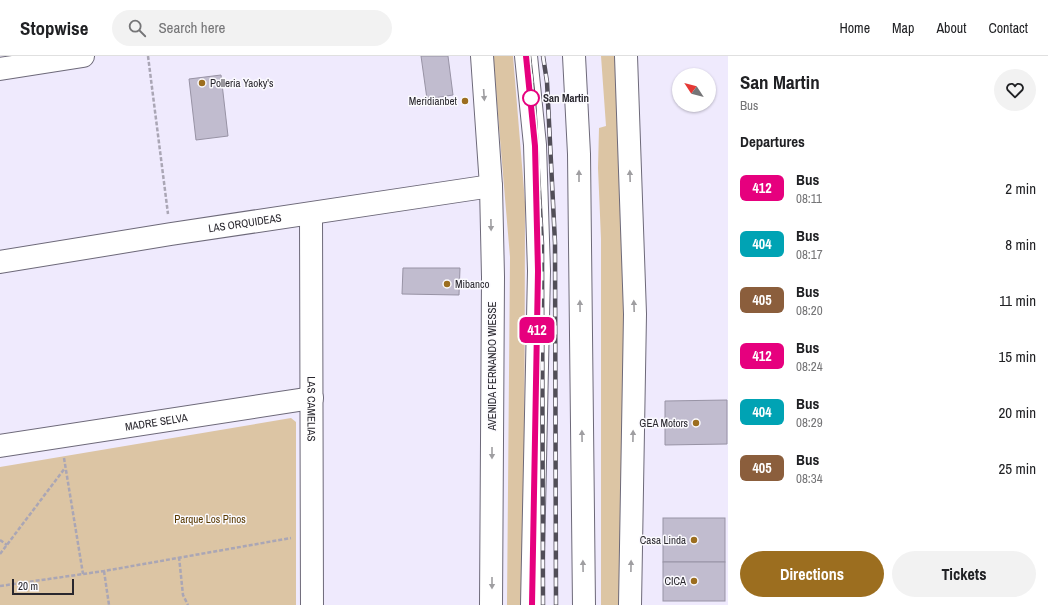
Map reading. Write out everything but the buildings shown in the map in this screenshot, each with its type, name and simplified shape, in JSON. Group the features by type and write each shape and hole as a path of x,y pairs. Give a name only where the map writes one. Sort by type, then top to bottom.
{"main road":[{"path":"0,69 83,56"},
{"name":"AVENIDA FERNANDO WIESSE","path":"482,56 490,186 493,277 491,605"},
{"path":"526,56 535,146 538,271 532,605"},
{"path":"574,56 579,154 584,605"},
{"path":"626,56 634,314 630,605"},
{"name":"LAS ORQUIDEAS","path":"0,262 171,234 490,186"},
{"name":"LAS CAMELIAS","path":"311,214 312,605"},
{"name":"MADRE SELVA","path":"0,446 312,398"}],"path":[{"path":"148,56 171,234"},
{"path":"64,458 83,574"},
{"path":"0,554 65,468"},
{"path":"0,586 104,571 294,537"},
{"path":"0,540 7,545"},
{"path":"179,557 183,595 188,605"},
{"path":"104,571 109,605"}],"green space":[{"path":"493,56 513,56 525,202 524,605 507,605 510,257"},
{"path":"601,56 616,56 625,229 625,605 601,605 601,239 598,168 599,128 606,126"},
{"name":"Parque Los Pinos","path":"291,418 296,422 296,605 0,605 0,467"}],"railway":[{"path":"529,56 534,101 542,244 543,605"},
{"path":"543,56 547,82 555,243 556,605"}],"bus line":[{"name":"412","path":"526,56 535,146 538,271 532,605"}],"place":[{"name":"Polleria Yaoky's","path":"202,83"},
{"name":"San Martin","path":"531,98"},
{"name":"Meridianbet","path":"465,101"},
{"name":"Mibanco","path":"447,284"},
{"name":"GEA Motors","path":"696,423"},
{"name":"Casa Linda","path":"694,540"},
{"name":"CICA","path":"694,581"}]}
